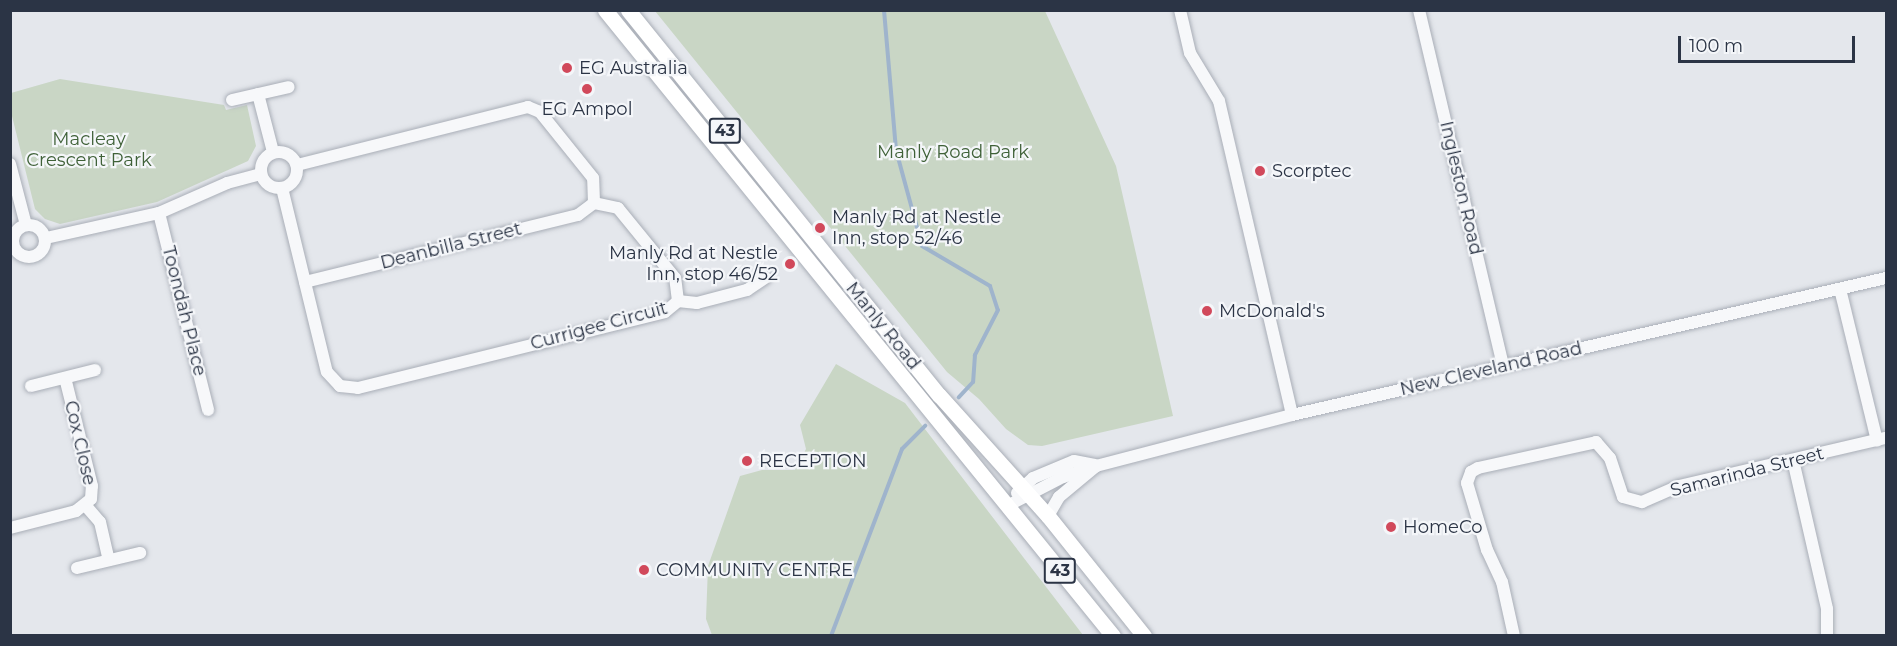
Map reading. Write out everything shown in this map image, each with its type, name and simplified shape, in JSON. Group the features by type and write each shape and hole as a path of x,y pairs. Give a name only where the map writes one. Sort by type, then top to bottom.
{"main road":[{"name":"Manly Road","path":"628,10 952,411 1048,516 1144,636"},
{"name":"Manly Road","path":"603,13 1113,636"}],"street":[{"path":"1180,10 1190,53 1219,101 1292,415"},
{"name":"Ingleston Road","path":"1419,10 1503,366"},
{"path":"232,100 290,87"},
{"path":"258,94 273,152"},
{"path":"297,165 528,107 540,112 593,178 594,203"},
{"path":"273,152 287,153 297,165 294,181 282,188 268,185 261,174 262,162 273,152"},
{"path":"10,164 26,225"},
{"path":"46,238 159,213 227,183 261,174"},
{"name":"Currigee Circuit","path":"282,188 327,372 332,380 349,388 664,312 678,301 675,278 618,208 594,203"},
{"name":"Deanbilla Street","path":"305,282 578,215 594,203"},
{"name":"Toondah Place","path":"159,213 208,410"},
{"path":"26,225 38,227 46,238 43,250 33,257 21,255 12,246 15,232 26,225"},
{"path":"678,301 697,303 737,293 765,278"},
{"name":"New Cleveland Road","path":"1048,516 1059,497 1096,466 1292,415 1887,278"},
{"path":"1840,288 1882,439"},
{"name":"Cox Close","path":"32,386 95,370"},
{"name":"Cox Close","path":"65,378 92,486 86,506"},
{"name":"Samarinda Street","path":"1514,636 1502,582 1487,550 1467,483 1471,472 1596,442 1610,458 1623,497 1642,502 1679,486 1882,439"},
{"path":"1793,460 1827,609 1827,636"},
{"name":"New Cleveland Road","path":"1007,506 1043,473 1074,461 1096,466"},
{"name":"Cox Close","path":"10,528 86,506"},
{"name":"Cox Close","path":"86,506 100,522 108,560"},
{"path":"77,568 140,553"}],"green space":[{"name":"Manly Road Park","path":"655,11 1045,11 1116,166 1173,416 1042,446 1028,445 1006,429 979,399 947,372"},
{"name":"Macleay Crescent Park","path":"60,79 224,105 226,110 247,105 256,146 248,161 157,202 60,224 45,219 35,209 10,108 11,93"},
{"path":"836,364 905,403 1083,635 712,635 706,619 708,566 740,476 762,470 795,470 806,449 800,425"}],"waterway":[{"path":"884,10 896,150 922,246 990,286 998,310 975,355 973,382 959,397"},
{"path":"831,636 902,449 925,426"}],"place":[{"name":"EG Australia","path":"567,68"},
{"name":"EG Ampol","path":"587,89"},
{"name":"Scorptec","path":"1260,171"},
{"name":"Manly Rd at Nestle Inn, stop 52/46","path":"820,228"},
{"name":"Manly Rd at Nestle Inn, stop 46/52","path":"790,264"},
{"name":"McDonald's","path":"1207,311"},
{"name":"RECEPTION","path":"747,461"},
{"name":"HomeCo","path":"1391,527"},
{"name":"COMMUNITY CENTRE","path":"644,570"}]}
